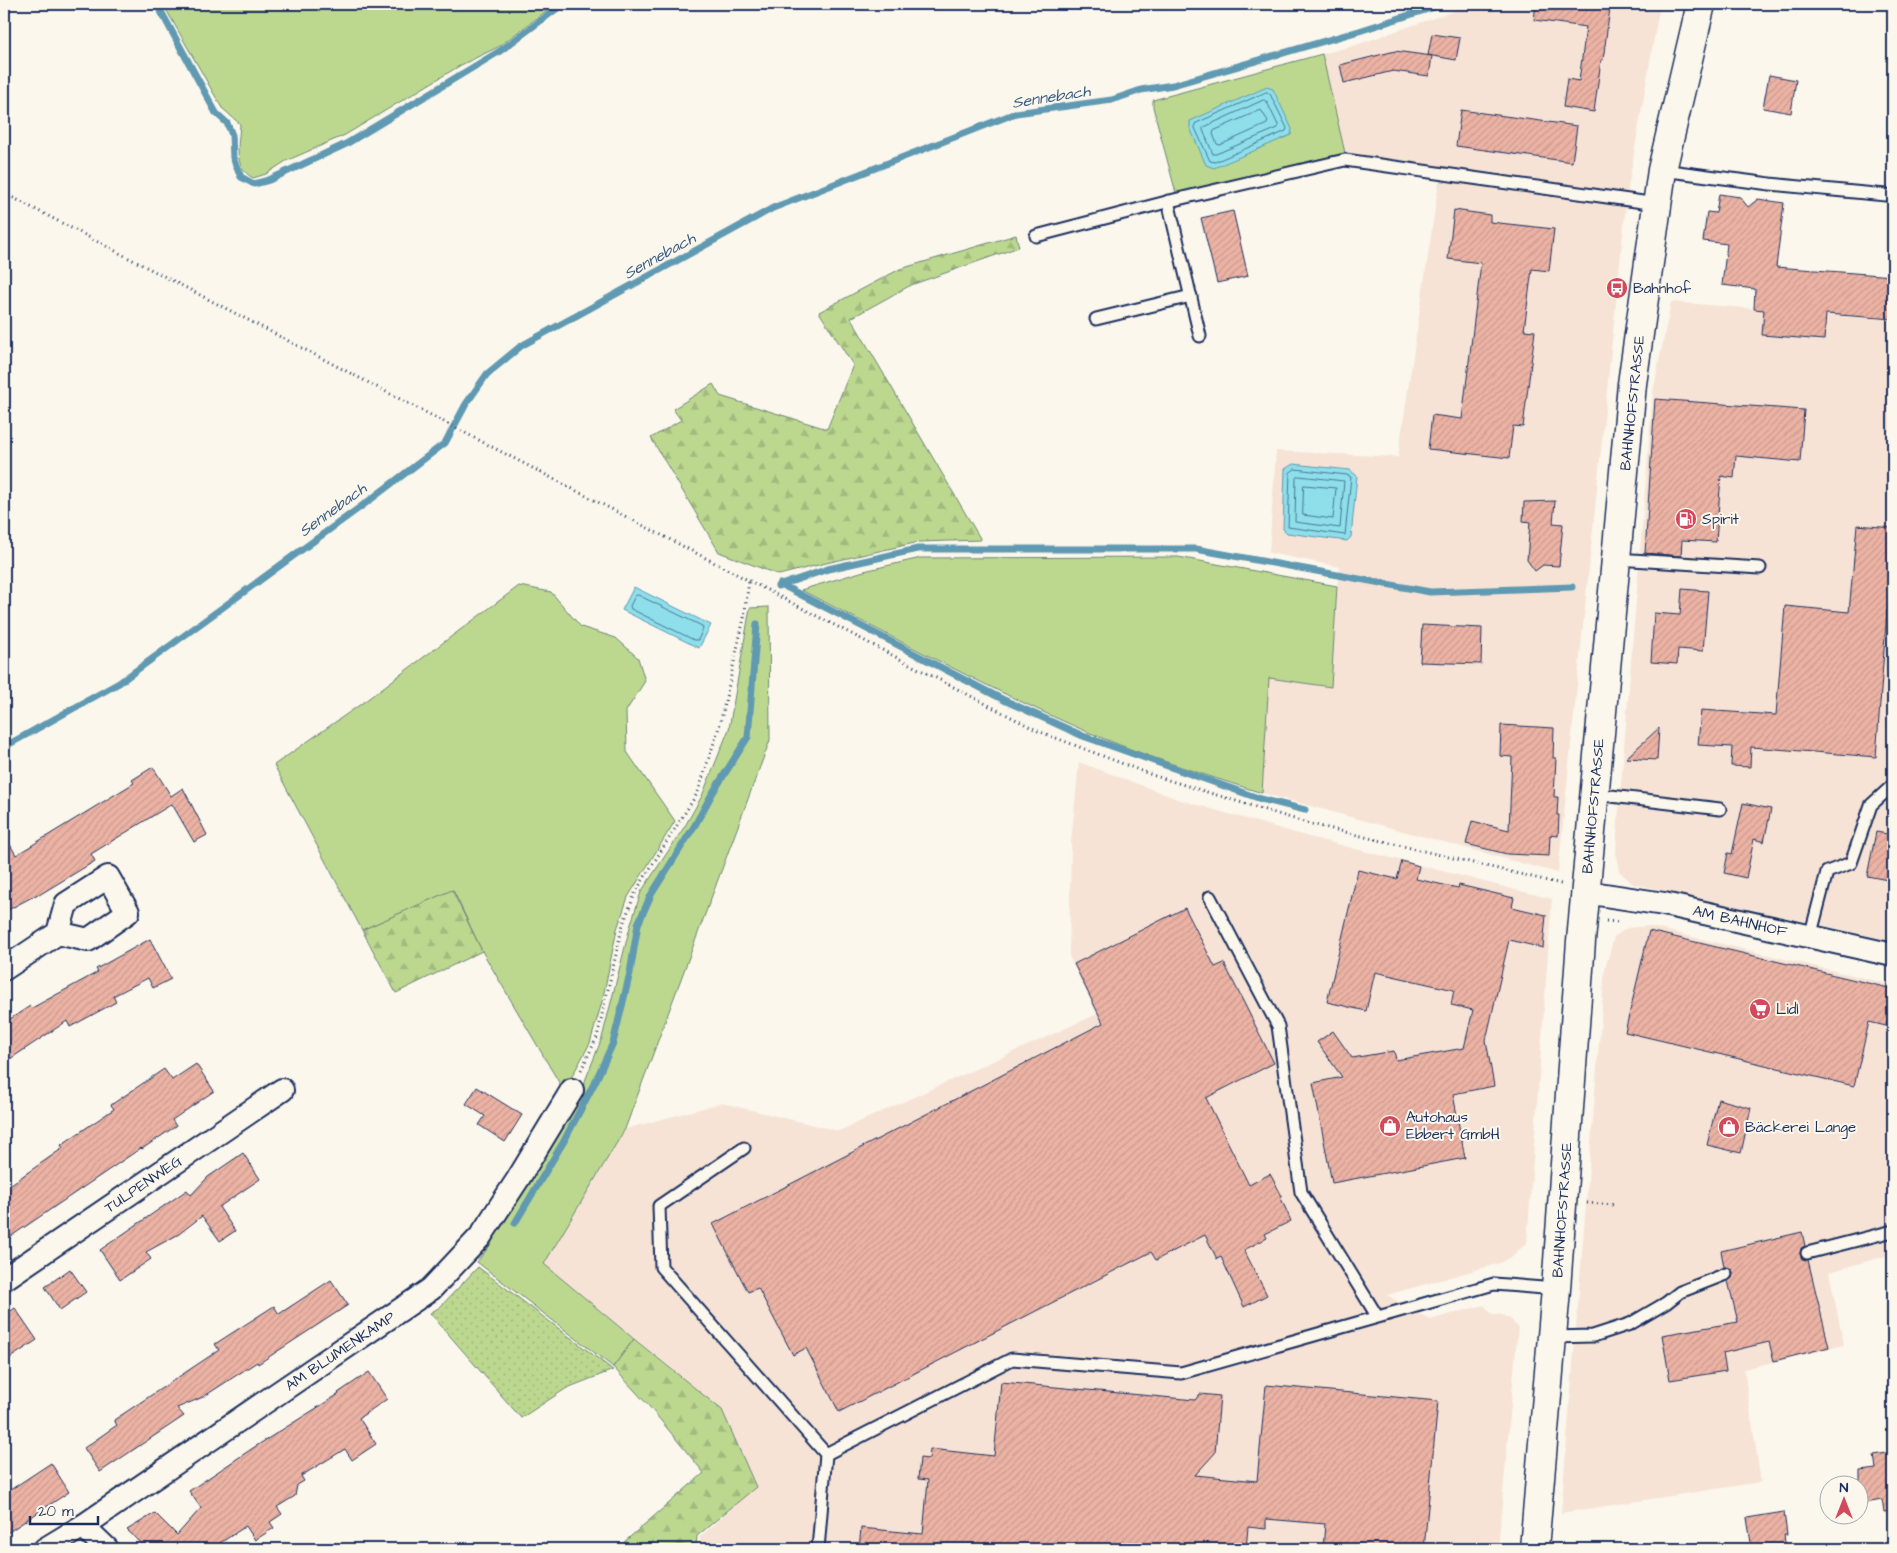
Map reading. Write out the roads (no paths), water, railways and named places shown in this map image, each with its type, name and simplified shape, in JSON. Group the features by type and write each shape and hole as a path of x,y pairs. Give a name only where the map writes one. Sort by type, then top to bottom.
{"main road":[{"name":"BAHNHOFSTRASSE","path":"1534,1549 1556,1289 1573,887 1594,794 1632,384 1657,204 1662,170 1701,4"}],"street":[{"name":"AM BAHNHOF","path":"1573,887 1664,904 1893,955"},
{"path":"4,969 58,933"},
{"name":"TULPENWEG","path":"4,1279 282,1090"},
{"name":"AM BLUMENKAMP","path":"45,1549 83,1526 431,1289 480,1236 518,1179 572,1090"},
{"path":"83,1526 107,1549"}],"lane":[{"path":"1036,236 1168,201 1345,160 1657,204"},
{"path":"1662,170 1770,184 1886,195"},
{"path":"1168,201 1200,336"},
{"path":"1096,319 1191,296"},
{"path":"1616,559 1760,568"},
{"path":"1810,937 1827,872 1851,863 1871,805 1893,785"},
{"path":"1594,794 1720,809"},
{"path":"1210,897 1278,1026 1301,1192 1377,1316"},
{"path":"744,1148 659,1206 661,1267 826,1454 818,1549"},
{"path":"1807,1253 1893,1231"},
{"path":"1552,1337 1593,1336 1630,1324 1666,1303 1680,1292 1726,1274"},
{"path":"826,1454 1012,1360 1181,1373 1494,1284 1556,1289"}],"water":[{"path":"1267,87 1273,89 1292,129 1291,135 1214,168 1206,165 1190,128 1190,121"},
{"path":"1293,464 1350,470 1357,476 1351,537 1347,541 1287,533 1283,529 1285,469"},
{"path":"634,587 711,625 699,648 622,610"}],"waterway":[{"path":"157,4 216,113 227,123 232,135 233,158 241,177 254,184 269,180 346,144 500,51 563,4"},
{"name":"Sennebach","path":"4,747 119,683 445,443 466,404 487,374 521,346 773,208 1016,113 1112,100 1141,90 1173,85 1359,31 1444,4"},
{"path":"778,586 828,569 918,549 1196,549 1430,592 1572,587"},
{"path":"780,584 1004,700 1083,736 1261,799 1305,810"},
{"path":"515,1223 564,1141 613,1043 630,973 638,924 651,895 748,737 757,624"}],"place":[{"name":"Bahnhof","path":"1617,288"},
{"name":"Spirit","path":"1686,519"},
{"name":"Lidl","path":"1760,1009"},
{"name":"Autohaus Ebbert GmbH","path":"1390,1126"},
{"name":"Bäckerei Lange","path":"1729,1127"}]}
